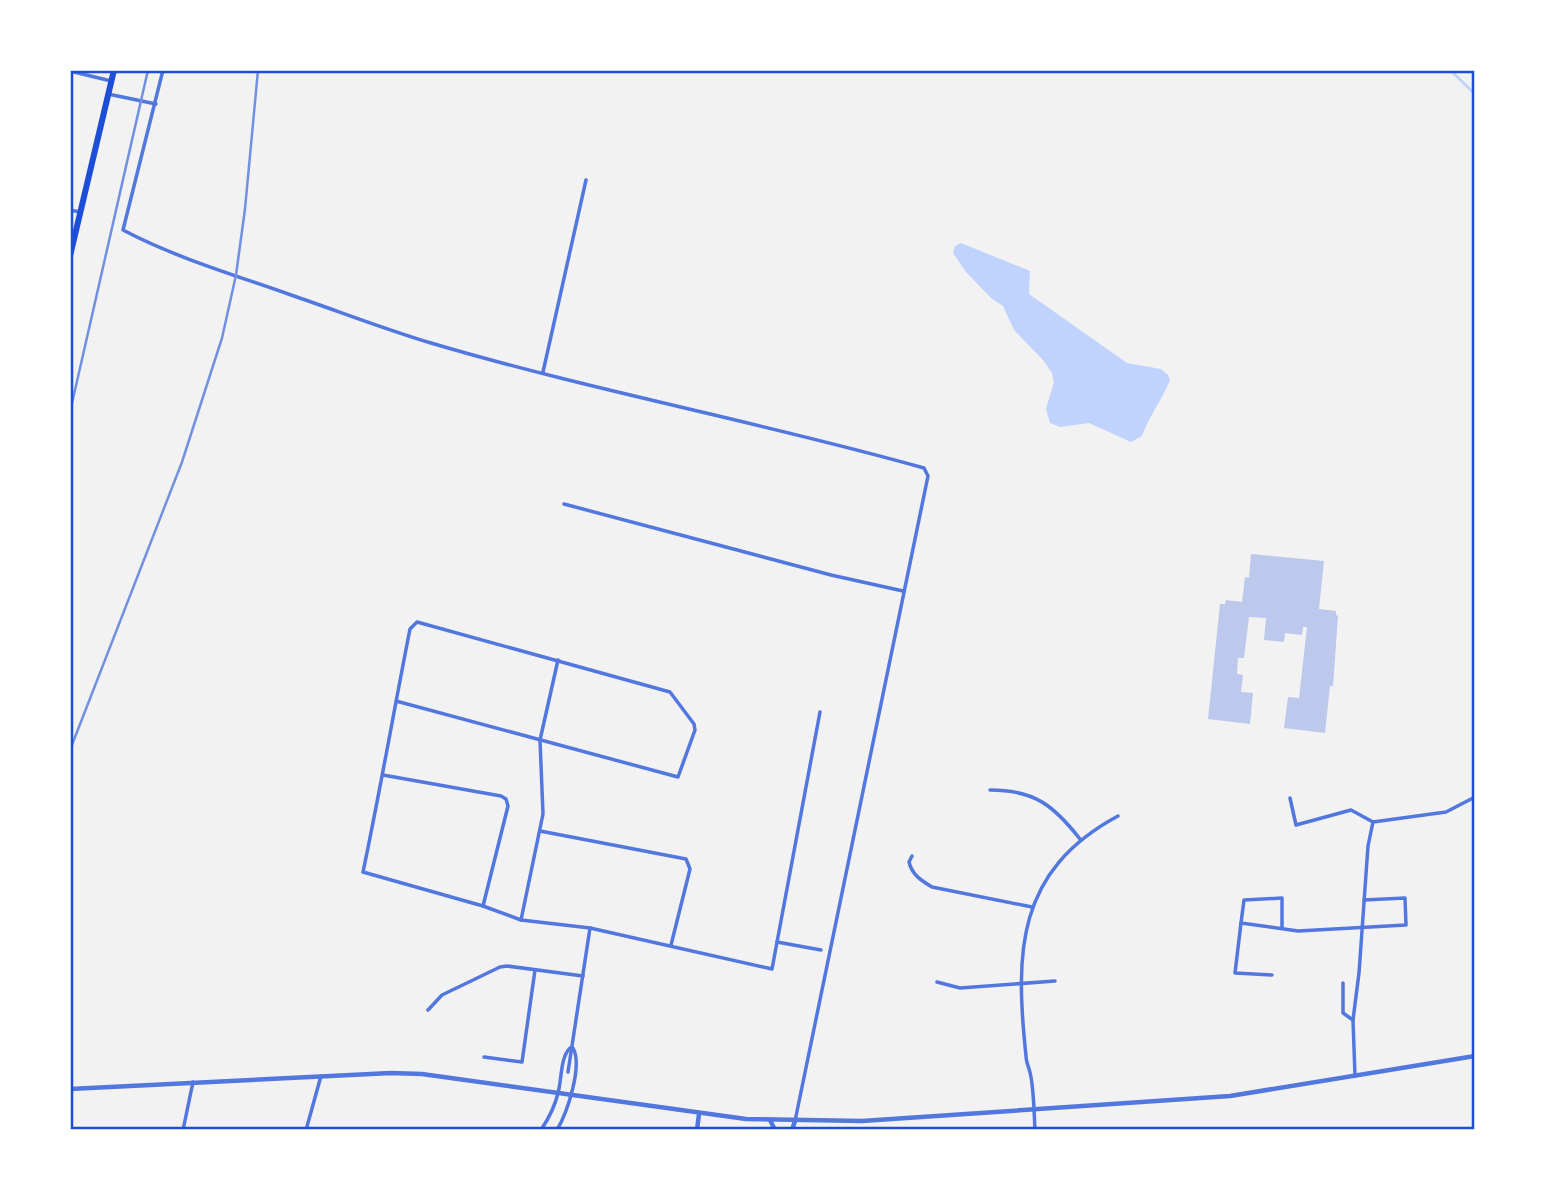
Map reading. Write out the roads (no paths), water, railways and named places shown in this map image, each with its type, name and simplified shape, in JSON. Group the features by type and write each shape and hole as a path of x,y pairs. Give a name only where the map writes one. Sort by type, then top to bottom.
{"main road":[{"path":"70,256 114,70"}],"street":[{"path":"163,70 123,230 144,241 231,274 418,339 736,421 848,446 923,468 928,476 792,1130"},
{"path":"70,71 111,81"},
{"path":"108,94 156,104"},
{"path":"543,372 586,180"},
{"path":"70,210 80,212"},
{"path":"564,503 831,575 903,591"},
{"path":"396,701 678,777 695,730 694,724 670,692 417,622 410,629 396,701 383,775 363,872 483,906 521,920 590,928 772,969 820,712"},
{"path":"521,920 540,831 544,797 540,740 558,660"},
{"path":"383,775 506,799 508,806 483,906"},
{"path":"990,790 1016,792 1041,801 1061,816 1080,839"},
{"path":"1290,798 1296,825 1352,810 1373,822 1446,812 1475,797"},
{"path":"1035,1130 1031,1076 1026,1059 1021,983 1022,945 1032,906 1050,872 1080,839 1118,816"},
{"path":"1355,1076 1353,1020 1368,846 1373,822"},
{"path":"540,831 686,859 690,869 671,946"},
{"path":"912,856 909,862 911,869 932,887 1032,906"},
{"path":"1272,975 1236,973 1244,900 1282,898 1282,928"},
{"path":"1241,923 1298,931 1406,925 1405,898 1364,900"},
{"path":"557,1130 567,1113 572,1094 576,1054 572,1046 590,928"},
{"path":"777,942 821,950"},
{"path":"428,1010 442,995 500,967 583,976"},
{"path":"484,1057 522,1062 535,970"},
{"path":"937,982 960,988 1055,981"},
{"path":"1343,983 1343,1013 1353,1020"},
{"path":"541,1130 551,1115 565,1072 566,1052 572,1046"},
{"path":"70,1089 321,1076 422,1074 699,1114 770,1120 862,1121 1230,1096 1475,1056"},
{"path":"565,1072 574,1073"},
{"path":"306,1130 321,1076"},
{"path":"183,1130 192,1082"},
{"path":"697,1130 699,1114"},
{"path":"770,1120 775,1130"}],"water":[{"path":"961,243 1030,271 1029,294 1127,363 1161,369 1168,375 1170,380 1142,436 1131,442 1089,423 1060,427 1050,423 1046,409 1054,382 1052,373 1014,330 1003,306 991,298 966,272 953,253 955,246"}],"waterway":[{"path":"1450,70 1475,94"}],"railway":[{"path":"70,412 148,70"},
{"path":"70,750 182,462 222,338 236,275 245,209 258,70"}]}
